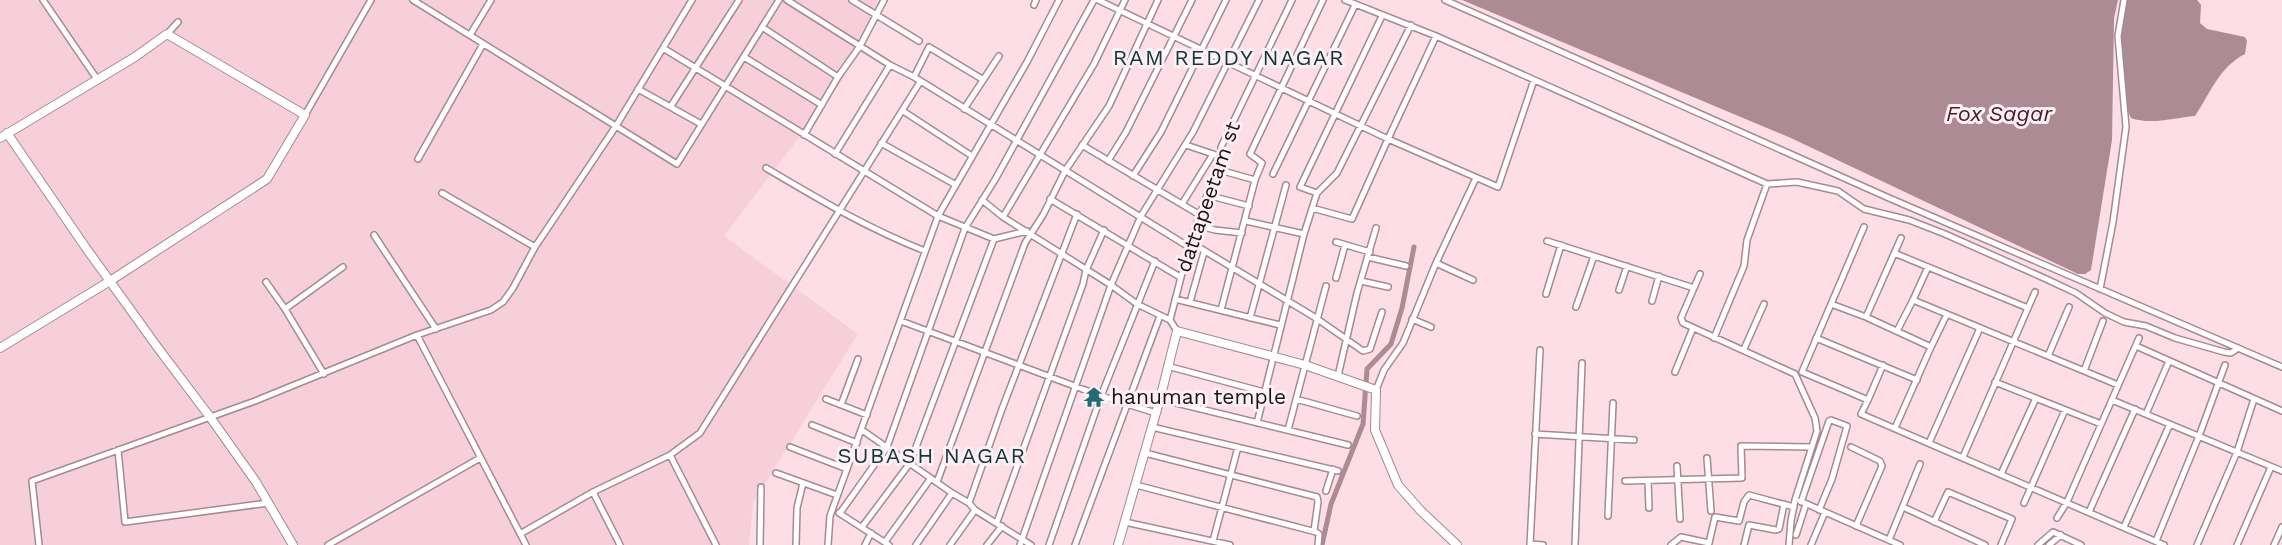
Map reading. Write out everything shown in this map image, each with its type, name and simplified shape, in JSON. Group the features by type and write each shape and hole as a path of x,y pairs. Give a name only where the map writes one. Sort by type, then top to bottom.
{"street":[{"path":"43,0 97,80"},
{"path":"0,348 110,281 267,179 371,0"},
{"path":"413,0 677,164 779,0"},
{"path":"470,35 491,0"},
{"path":"39,545 32,481 324,374 417,335 491,310 503,302 535,247 616,126 692,0"},
{"path":"671,106 739,0"},
{"path":"787,0 890,65 914,77 989,126 1189,244 1259,282 1288,303 1346,337 1363,351 1368,351 1382,312"},
{"path":"852,0 919,41"},
{"path":"804,135 838,77 860,46 884,0"},
{"path":"828,545 830,516 837,495 938,216 1027,62 1059,0"},
{"path":"840,513 887,447 965,228 1096,0 1388,139 1498,187 1534,80"},
{"path":"1003,217 1041,157 1094,64 1125,0"},
{"path":"937,482 1029,232 1043,215 1065,171 1108,106 1158,0"},
{"path":"1108,161 1126,132 1192,0"},
{"path":"1133,176 1161,132 1226,0"},
{"path":"1022,542 1112,285 1141,216 1186,145 1259,0"},
{"name":"dattapeetam st","path":"1170,320 1189,244 1221,156 1221,147 1292,0"},
{"path":"1221,310 1255,180 1262,163 1250,154 1323,0"},
{"path":"1345,0 1436,36 1767,184 1797,182 1838,192 1864,209 1909,220 2044,278 2076,293 2105,314 2124,322 2146,326 2175,338 2224,352 2230,353 2238,348"},
{"path":"1445,0 2282,367"},
{"path":"2100,289 2113,222 2126,128 2118,36 2124,0"},
{"path":"1273,174 1355,5"},
{"path":"1317,193 1300,187 1382,16"},
{"path":"178,22 167,34 135,57 3,133 210,417 268,503 293,545"},
{"path":"1257,423 1280,325 1317,193 1337,173 1411,26"},
{"path":"762,27 838,77"},
{"path":"167,34 305,115"},
{"path":"1312,208 1352,219 1436,36"},
{"path":"418,159 483,44"},
{"path":"914,77 929,47 982,79"},
{"path":"663,48 725,88 938,216 994,239 1029,232"},
{"path":"964,109 999,56"},
{"path":"744,57 822,105"},
{"path":"835,154 890,65"},
{"path":"520,534 593,492 670,455 692,441 707,424 920,81"},
{"path":"638,89 701,124"},
{"path":"903,111 972,156"},
{"path":"881,143 956,186"},
{"path":"1082,145 1200,215"},
{"path":"1186,145 1221,156"},
{"path":"1182,204 1213,154"},
{"path":"766,168 839,212 880,233 925,251"},
{"path":"1216,169 1255,180"},
{"path":"1457,545 1398,486 1375,430 1373,389 1402,343 1476,177"},
{"path":"1714,338 1744,266 1747,240 1767,184"},
{"path":"1250,318 1286,185"},
{"path":"442,193 535,247"},
{"path":"1207,195 1249,206"},
{"path":"1050,199 1180,276"},
{"path":"982,200 1003,217 1112,285 1137,304 1170,320 1177,331 1305,365 1373,389"},
{"path":"969,502 1001,411 1077,214"},
{"path":"1246,221 1304,234"},
{"path":"1196,225 1242,233"},
{"path":"1796,535 1804,477 1817,431 1815,418 1798,373 1816,338 1864,227"},
{"path":"1338,376 1346,337 1376,228"},
{"path":"987,545 999,524 1086,270 1104,230"},
{"path":"374,235 436,329"},
{"path":"1866,316 1901,238"},
{"path":"862,527 910,463 994,239"},
{"path":"1546,241 1694,288"},
{"path":"1336,242 1406,266"},
{"path":"1336,278 1345,245"},
{"path":"1546,294 1561,245"},
{"path":"1190,302 1204,252"},
{"path":"1894,253 2028,308"},
{"path":"1576,307 1594,256"},
{"path":"1049,545 1101,396 1155,261"},
{"path":"1436,263 1473,280"},
{"path":"1619,290 1627,266"},
{"path":"285,309 343,267"},
{"path":"1897,331 1928,267"},
{"path":"1700,274 1681,318 1684,324 1798,373 1869,400"},
{"path":"1652,301 1659,276"},
{"path":"1362,281 1388,287"},
{"path":"266,282 324,374"},
{"path":"1288,430 1326,286"},
{"path":"1963,457 2035,292"},
{"path":"1175,299 1280,325"},
{"path":"1913,300 2118,385"},
{"path":"1744,349 1764,304"},
{"path":"1831,304 1866,316 1931,347"},
{"path":"2048,356 2069,307"},
{"path":"1895,428 1947,314"},
{"path":"1075,545 1160,316"},
{"path":"1412,319 1431,327"},
{"path":"901,321 1101,396 1156,413"},
{"path":"2084,371 2103,321"},
{"path":"1675,372 1693,328"},
{"path":"1929,443 1980,328"},
{"path":"1118,545 1177,331"},
{"path":"417,335 526,545"},
{"path":"1816,338 1917,380"},
{"path":"2057,518 2067,502 2139,338"},
{"path":"2136,346 2282,411"},
{"path":"1540,350 1530,545 1543,545"},
{"path":"841,405 858,359"},
{"path":"2146,414 2169,361"},
{"path":"1575,545 1582,363"},
{"path":"1883,365 1861,414 2164,545"},
{"path":"2156,541 2225,365"},
{"path":"1167,366 1264,392"},
{"path":"1995,382 2101,424"},
{"path":"2001,474 2036,398"},
{"path":"826,399 867,415"},
{"path":"1160,399 1348,445"},
{"path":"1296,399 1357,416"},
{"path":"2197,545 2237,452 2254,399"},
{"path":"2112,400 2282,471"},
{"path":"1608,516 1613,403"},
{"path":"2089,512 2135,409"},
{"path":"2024,503 2065,410"},
{"path":"1789,545 1794,507 1801,502 1831,420 1847,426 1810,545"},
{"path":"2124,527 2170,424"},
{"path":"812,425 857,442"},
{"path":"1152,427 1335,470 1326,491"},
{"path":"862,430 952,493 969,502 975,510 1030,545"},
{"path":"1535,434 1634,440"},
{"path":"1625,482 1742,478 1741,446 1812,447"},
{"path":"790,447 847,469"},
{"path":"1213,541 1238,447"},
{"path":"1851,447 1880,461 1882,466 1856,526"},
{"path":"118,450 125,522 268,503"},
{"path":"670,455 716,545"},
{"path":"1144,455 1317,497 1314,531"},
{"path":"328,545 480,458"},
{"path":"1707,458 1711,511"},
{"path":"1888,540 1920,464"},
{"path":"1677,466 1680,519"},
{"path":"2237,545 2271,467"},
{"path":"776,473 837,495"},
{"path":"833,509 887,544 931,477"},
{"path":"1648,481 1649,508"},
{"path":"796,545 796,508 803,483"},
{"path":"1136,485 1221,509 1314,531 1319,534 1318,545"},
{"path":"760,545 761,487"},
{"path":"593,492 620,545"},
{"path":"1934,522 1948,492 2012,519 2001,545"},
{"path":"916,545 952,493"},
{"path":"1740,520 1748,495 1794,507"},
{"path":"1801,502 1900,545"},
{"path":"1709,543 1715,517 1740,520 1749,525 1778,530 1784,504"},
{"path":"1903,507 1985,545"},
{"path":"950,545 975,510"},
{"path":"1125,522 1230,545"},
{"path":"1744,545 1749,525"},
{"path":"2274,545 2282,527"},
{"path":"865,545 871,533"},
{"path":"2038,545 2050,533 2061,535 2081,545"},
{"path":"2049,545 2061,535"},
{"path":"1671,545 1682,537 1698,543 1716,545"}],"shaded area":[{"path":"0,0 878,0 842,81 724,236 858,334 753,503 749,545 0,545"}],"water":[{"name":"Fox Sagar","path":"1462,0 2118,0 2114,18 2112,140 2091,270 2085,274 2078,274 1791,138"},
{"path":"2126,0 2197,0 2201,5 2200,23 2207,29 2245,37 2247,41 2245,54 2228,66 2195,116 2154,121 2131,118 2127,109 2119,37"}],"waterway":[{"path":"1322,545 1331,504 1363,424 1367,369 1391,344 1402,308 1414,247"}],"place":[{"name":"hanuman temple","path":"1094,397"}],"district":[{"name":"RAM REDDY NAGAR","path":"1229,57"},
{"name":"SUBASH NAGAR","path":"932,455"}]}
